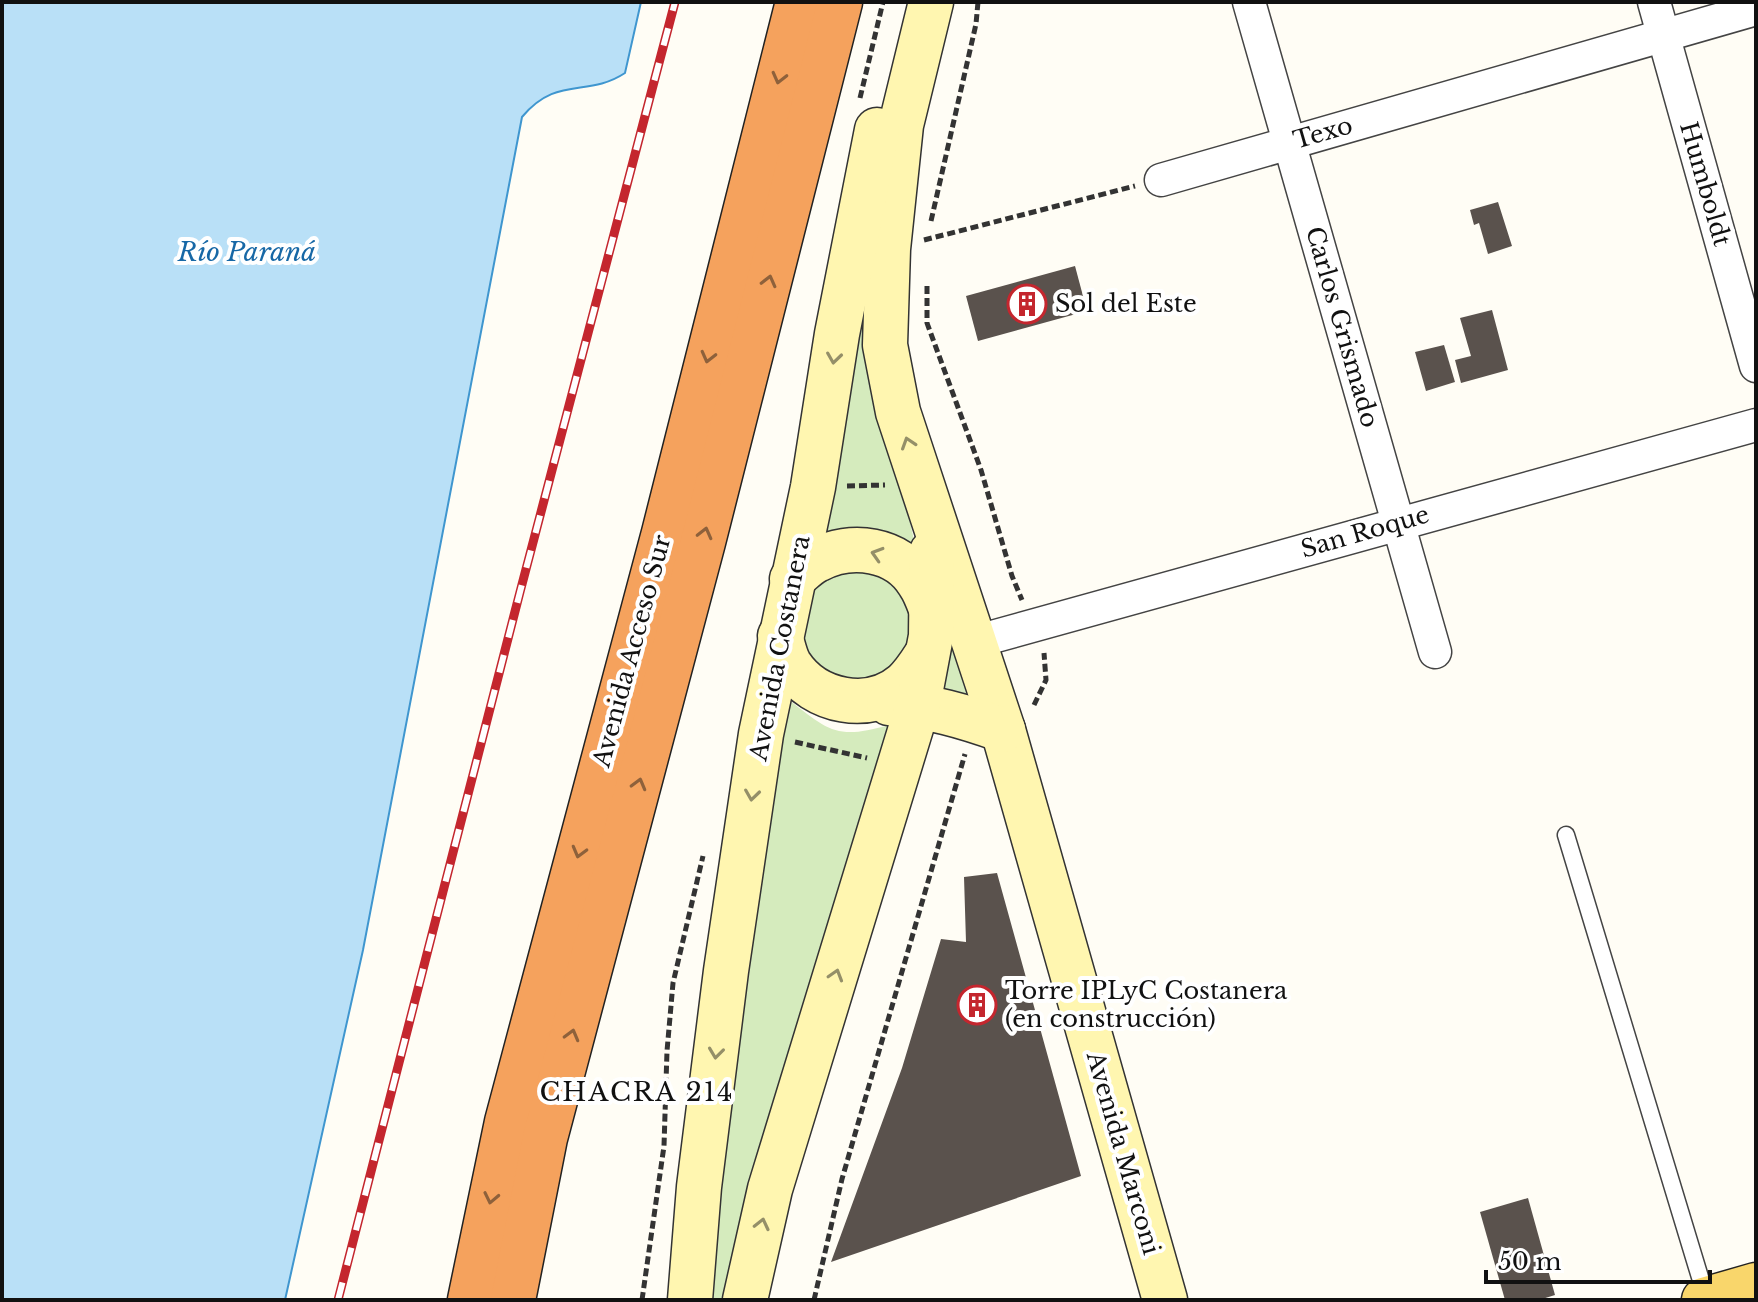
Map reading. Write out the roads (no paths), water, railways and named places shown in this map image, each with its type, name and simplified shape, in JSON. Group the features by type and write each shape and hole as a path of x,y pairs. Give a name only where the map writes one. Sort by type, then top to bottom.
{"highway":[{"name":"Avenida Acceso Sur","path":"470,1300 507,1122 664,533 798,2"},
{"name":"Avenida Acceso Sur","path":"513,1300 545,1138 707,527 840,2"}],"main road":[{"name":"Avenida Costanera","path":"690,1300 699,1187 761,734 813,487 861,198 905,2"},
{"path":"745,1300 770,1189 918,705 936,617 927,500 898,412 885,345 888,249 901,125 931,2"},
{"path":"792,579 816,560 843,550 871,550 897,561 918,580 936,617 917,671 903,686 867,701"},
{"name":"Avenida Marconi","path":"936,617 974,642 1003,730 1165,1300"},
{"path":"780,636 790,664 810,686 837,700 918,705 1003,730"},
{"path":"1706,1300 1756,1285"}],"street":[{"name":"Carlos Grismado","path":"1249,2 1435,652"},
{"name":"Humboldt","path":"1654,2 1756,366"},
{"name":"Texo","path":"1161,180 1756,9"},
{"name":"San Roque","path":"974,642 1756,425"}],"lane":[{"path":"1566,835 1706,1300"}],"water":[{"name":"Río Paraná","path":"2,2 641,2 625,73 598,85 548,96 522,117 363,950 285,1300 2,1300"}],"railway":[{"path":"338,1300 675,2"}],"place":[{"name":"Sol del Este","path":"1027,304"},
{"name":"Torre IPLyC Costanera (en construcción)","path":"977,1005"}],"district":[{"name":"CHACRA 214","path":"637,1092"}]}
